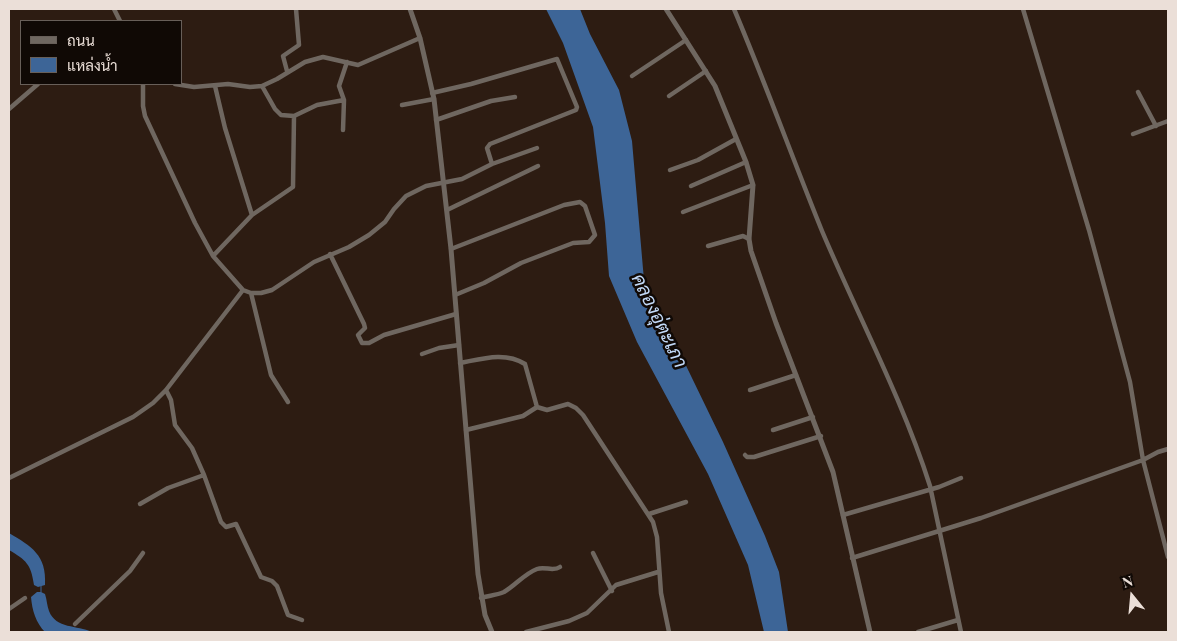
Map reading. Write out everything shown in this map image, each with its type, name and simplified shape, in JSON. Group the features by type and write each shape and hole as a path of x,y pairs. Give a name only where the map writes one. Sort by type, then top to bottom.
{"street":[{"path":"288,71 283,56 298,45 296,9"},
{"path":"410,9 420,38 434,99 451,250 481,598 484,615 492,632"},
{"path":"666,9 715,86 746,162 753,185 749,239 757,269 833,472 870,632"},
{"path":"734,9 766,83 823,231 880,356 924,465 931,489 961,632"},
{"path":"1023,9 1089,230 1130,382 1143,460 1168,554"},
{"path":"181,85 194,87 228,84 250,87 262,86 305,62 323,57 358,65 420,38"},
{"path":"632,76 686,40"},
{"path":"432,93 471,84 556,59 577,107 576,110 490,144 487,148 492,164"},
{"path":"343,130 344,100 340,86 347,62"},
{"path":"669,96 706,71"},
{"path":"9,109 37,85"},
{"path":"143,85 145,116 195,223 213,256 243,290 250,293 272,290 314,262 349,247 369,235 385,222 406,196 426,186 462,178 492,164 536,148"},
{"path":"214,86 252,215"},
{"path":"262,86 281,115 294,116 314,106 344,100"},
{"path":"1138,92 1156,126"},
{"path":"436,120 491,101 515,97"},
{"path":"402,105 434,99"},
{"path":"213,256 252,215 293,187 294,116"},
{"path":"1133,134 1168,121"},
{"path":"670,170 698,160 736,139"},
{"path":"691,186 746,162"},
{"path":"447,210 538,166"},
{"path":"682,212 753,185"},
{"path":"451,250 564,205 580,202 585,206 595,235 589,242 573,243 521,263 484,283 455,295"},
{"path":"708,246 743,236 749,239"},
{"path":"330,254 364,324 364,328 358,335 362,342 369,343 384,335 456,314"},
{"path":"9,478 133,417 154,403 243,290"},
{"path":"250,293 271,375 288,402"},
{"path":"422,354 439,348 459,345"},
{"path":"460,363 498,356 521,362 524,364 537,407"},
{"path":"750,390 796,374"},
{"path":"166,390 171,400 175,425 192,448 223,525 226,527 236,524 261,577 277,586 288,615 302,620"},
{"path":"466,430 523,416 537,407 547,410 568,404 580,412 649,514 657,537 658,572 669,632"},
{"path":"773,430 813,417"},
{"path":"745,455 754,457 821,436"},
{"path":"852,558 939,532 1143,460 1168,449"},
{"path":"140,504 174,485 204,475"},
{"path":"843,515 880,506 961,478"},
{"path":"649,514 686,502"},
{"path":"75,624 130,571 143,553"},
{"path":"593,553 612,591"},
{"path":"481,598 503,593 525,575 539,568 553,570 560,568"},
{"path":"526,632 569,621 587,613 616,586 658,572"},
{"path":"9,609 25,598"},
{"path":"918,632 958,620"}],"water":[{"name":"คลองอุ่ตะเภา","path":"546,9 580,9 590,34 619,90 632,141 645,292 676,345 723,442 765,536 779,572 788,632 764,632 748,565 708,474 637,342 609,276 605,223 593,127 563,43"},
{"path":"9,533 31,547 36,553 43,566 45,585 38,587 34,585 27,563 9,550"},
{"path":"37,592 45,594 49,611 57,621 92,632 45,632 37,620 32,607 31,597"}],"waterway":[{"path":"41,584 41,592"}]}
